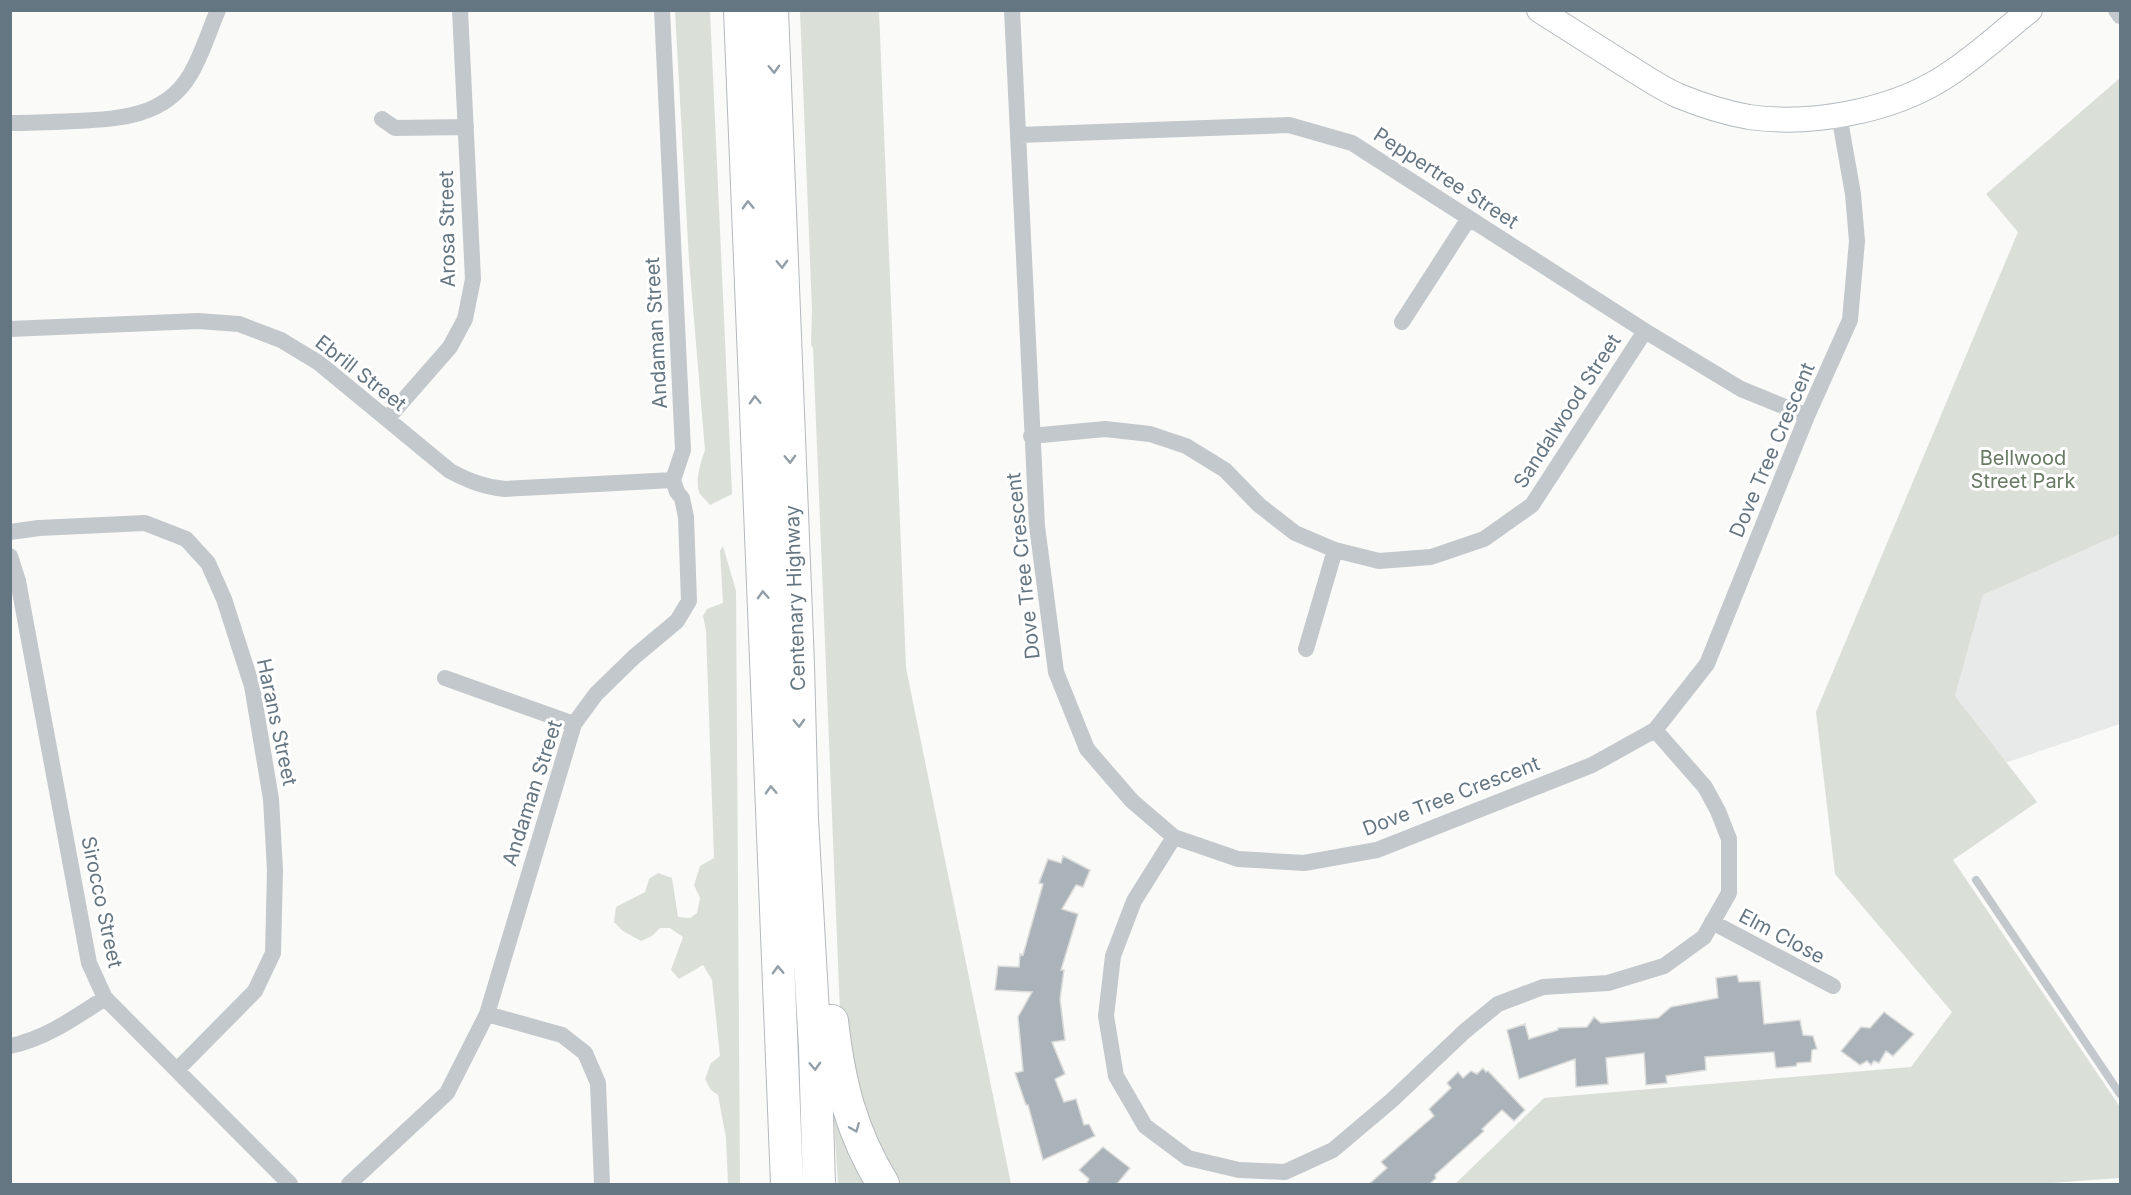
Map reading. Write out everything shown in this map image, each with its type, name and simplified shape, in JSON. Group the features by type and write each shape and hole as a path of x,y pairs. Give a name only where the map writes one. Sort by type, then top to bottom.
{"highway":[{"name":"Centenary Highway","path":"740,10 787,1185"},
{"name":"Centenary Highway","path":"772,10 802,819 815,1048 819,1185"},
{"path":"802,819 820,842 830,1012 838,1072 844,1097 863,1148 883,1185"},
{"path":"768,1185 766,1050 780,1029"}],"street":[{"path":"10,123 117,119 139,115 161,105 178,91 190,75 218,10"},
{"name":"Arosa Street","path":"387,419 450,347 465,319 473,279 460,10"},
{"name":"Andaman Street","path":"349,1185 447,1092 487,1014 574,724 596,694 634,657 677,621 688,601 686,517 682,498 673,480 683,450 662,10"},
{"name":"Dove Tree Crescent","path":"1012,10 1031,436 1037,526 1056,672 1087,749 1132,801 1174,837 1238,859 1304,863 1377,850 1592,765 1655,730 1707,663 1807,416 1850,320 1857,241 1853,194 1839,115"},
{"path":"1539,10 1646,78 1678,95 1714,108 1750,117 1798,119 1839,115 1881,106 1941,79 1966,62 2030,10"},
{"path":"2116,10 2121,16"},
{"path":"382,119 395,128 466,127"},
{"name":"Peppertree Street","path":"1019,135 1288,125 1352,143 1645,331 1741,389 1807,416"},
{"path":"1402,322 1469,218"},
{"name":"Ebrill Street","path":"10,329 198,321 239,324 281,340 319,363 450,471 471,482 486,487 506,489 673,480"},
{"name":"Sandalwood Street","path":"1031,436 1105,429 1149,434 1186,446 1224,470 1259,505 1295,533 1335,550 1379,561 1431,556 1484,539 1532,505 1645,331"},
{"name":"Harans Street","path":"10,532 39,528 145,523 186,540 208,563 224,599 252,686 271,799 275,870 273,953 255,991 177,1070"},
{"path":"1306,649 1335,550"},
{"name":"Sirocco Street","path":"10,556 18,581 89,963 105,998 290,1185"},
{"path":"446,678 574,724"},
{"path":"1174,837 1134,901 1113,956 1106,1017 1116,1076 1145,1126 1188,1158 1239,1170 1285,1172 1333,1150 1498,1004 1543,987 1608,982 1664,966 1704,937 1729,893 1729,839 1705,787 1655,730"},
{"name":"Elm Close","path":"1712,922 1833,986"},
{"path":"10,1046 21,1044 69,1022 105,998"},
{"path":"487,1014 562,1035 585,1053 598,1083 602,1185"}],"lane":[{"path":"1976,880 2121,1094"}],"shaded area":[{"path":"2120,534 2120,724 2005,763 1955,696 1983,595"}],"green space":[{"path":"675,11 710,11 732,494 710,505 698,489 699,472 705,450 689,260"},
{"path":"800,11 879,11 906,668 1011,1184 896,1184 869,1141 840,1012 813,348 811,345 812,310"},
{"name":"Bellwood Street Park","path":"2120,78 2120,534 1983,595 1955,696 2037,802 1953,860 2120,1107 2120,1178 2036,1184 1455,1184 1544,1098 1911,1067 1952,1012 1835,874 1816,712 2018,232 1986,194"},
{"path":"723,546 736,591 740,1184 728,1184 726,1138 718,1095 711,1090 705,1079 711,1063 720,1056 712,980 703,965 679,979 671,970 683,937 670,928 660,928 652,936 641,941 623,931 614,922 616,907 645,892 649,879 658,873 672,878 678,917 690,918 697,913 700,898 694,885 700,866 714,858 706,631 703,616 707,609 723,603 720,551"},
{"path":"832,1092 870,1184 838,1184"}],"building":[{"path":"1063,856 1090,870 1083,887 1076,885 1062,909 1078,914 1061,970 1064,970 1060,999 1065,1040 1052,1042 1065,1074 1055,1079 1064,1102 1076,1099 1084,1125 1089,1124 1095,1136 1043,1160 1028,1105 1026,1105 1015,1073 1023,1071 1018,1017 1032,992 995,990 998,966 1019,967 1020,954 1023,955 1043,884 1039,883 1048,859 1061,863"},
{"path":"1737,975 1739,982 1760,981 1764,1024 1800,1020 1803,1035 1813,1036 1817,1049 1812,1050 1811,1062 1776,1068 1774,1052 1705,1057 1706,1070 1666,1076 1667,1083 1646,1085 1644,1053 1606,1058 1608,1084 1576,1087 1575,1059 1519,1079 1507,1030 1525,1024 1529,1039 1558,1030 1558,1028 1587,1027 1594,1017 1601,1023 1658,1018 1671,1007 1718,998 1716,978"},
{"path":"1884,1012 1914,1034 1893,1056 1886,1051 1879,1063 1874,1061 1871,1065 1867,1061 1860,1065 1841,1051 1861,1027 1870,1028"},
{"path":"1483,1068 1525,1110 1514,1121 1502,1110 1482,1129 1484,1131 1435,1175 1436,1178 1429,1185 1368,1185 1387,1168 1381,1162 1434,1116 1429,1109 1451,1088 1447,1083 1458,1072 1463,1078 1471,1071 1477,1074"},
{"path":"1103,1147 1130,1168 1116,1185 1086,1185 1089,1179 1079,1170"}]}
